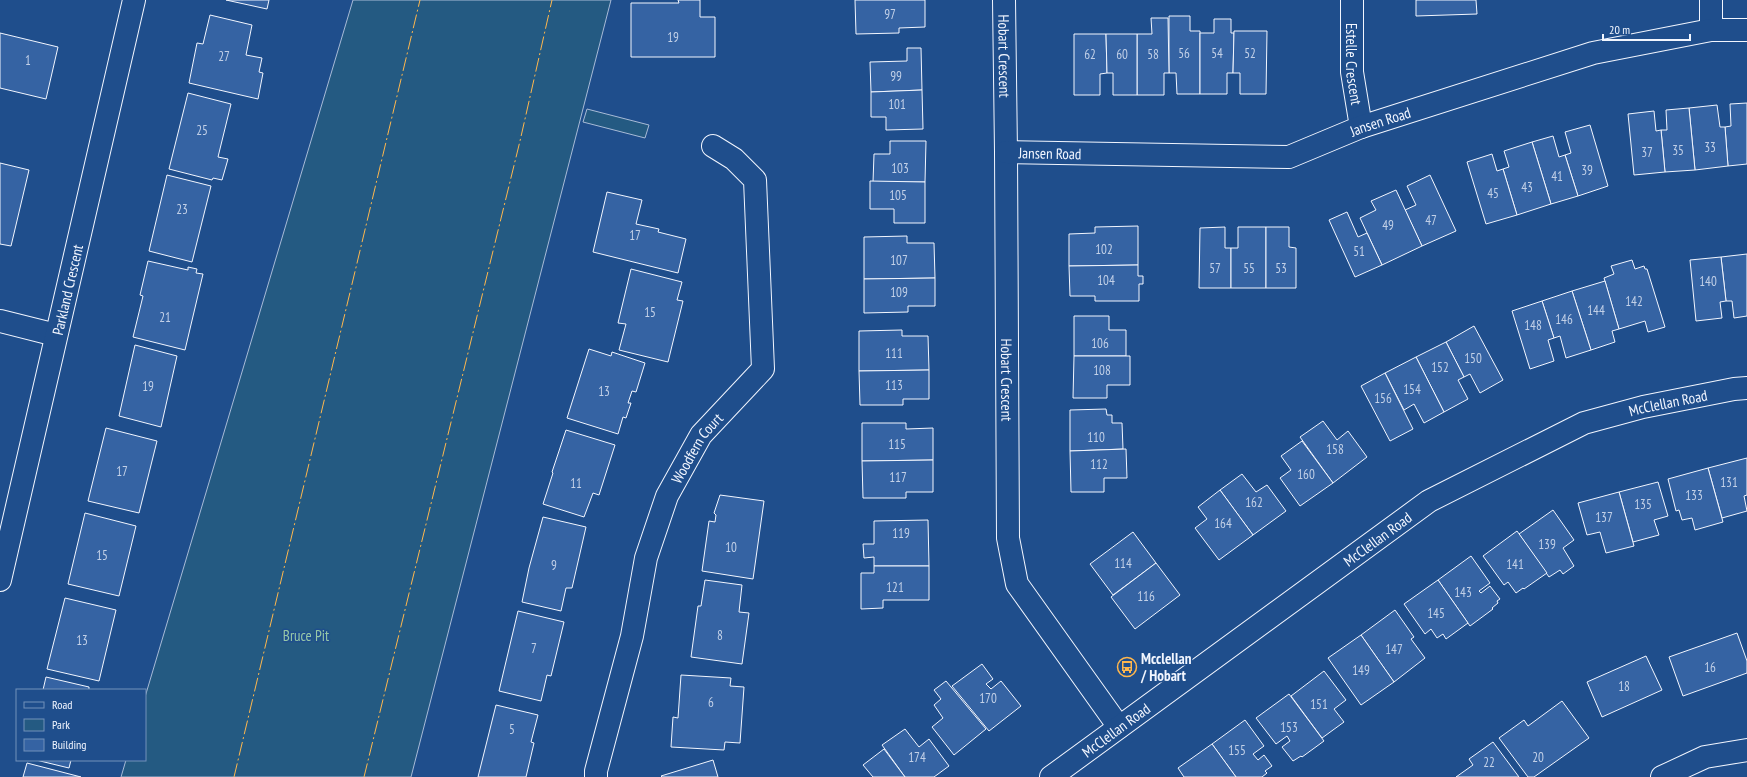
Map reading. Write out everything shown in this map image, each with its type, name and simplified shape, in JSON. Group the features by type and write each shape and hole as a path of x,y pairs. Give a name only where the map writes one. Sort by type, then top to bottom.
{"street":[{"name":"Parkland Crescent","path":"0,580 134,0"},
{"name":"Hobart Crescent","path":"1004,0 1008,538 1017,584 1119,727"},
{"name":"Estelle Crescent","path":"1352,0 1352,72 1361,127"},
{"path":"1711,30 1712,0"},
{"name":"Jansen Road","path":"1006,152 1289,157 1361,127 1593,53 1711,30 1747,30"},
{"name":"Woodfern Court","path":"596,777 596,771 632,636 646,558 667,496 701,435 763,369 755,180 734,159 713,146"},
{"path":"0,321 56,335"},
{"name":"McClellan Road","path":"1051,777 1429,501 1584,423 1643,407 1734,389 1747,388"},
{"path":"1662,777 1705,757 1747,750"}],"green space":[{"name":"Bruce Pit","path":"353,0 611,0 411,777 121,777 126,761 146,761 146,694"},
{"path":"587,109 649,125 645,138 583,122"}],"building":[{"path":"226,0 269,0 267,9"},
{"path":"678,0 700,0 700,17 715,17 715,57 631,57 631,3 679,3"},
{"path":"855,0 925,0 925,27 899,28 899,33 856,34"},
{"path":"1416,0 1476,0 1477,14 1416,16"},
{"path":"210,15 252,25 246,55 262,58 259,72 263,73 258,99 189,83 197,43 203,44"},
{"path":"1169,16 1190,16 1190,31 1200,31 1200,94 1177,94 1176,73 1169,73"},
{"path":"1151,18 1168,18 1169,73 1164,73 1164,95 1137,95 1137,34 1152,34"},
{"path":"1214,19 1231,19 1231,33 1234,33 1233,73 1227,73 1227,94 1200,94 1200,33 1214,33"},
{"path":"1234,31 1267,31 1266,94 1240,94 1240,73 1233,73"},
{"path":"0,33 58,47 46,99 0,88"},
{"path":"1074,34 1106,34 1107,73 1100,74 1100,95 1074,95"},
{"path":"1106,34 1137,34 1137,95 1113,95 1113,73 1107,73"},
{"path":"907,48 921,48 922,90 871,92 870,62 907,61"},
{"path":"922,90 923,129 886,130 886,117 871,117 871,92"},
{"path":"188,93 231,104 218,157 228,159 222,180 213,178 212,180 169,169"},
{"path":"1747,103 1747,164 1728,166 1725,127 1731,126 1730,104"},
{"path":"1717,105 1720,127 1725,127 1728,166 1695,170 1689,108"},
{"path":"1689,108 1695,170 1665,172 1661,130 1667,130 1666,110"},
{"path":"1654,111 1656,131 1661,130 1665,172 1634,175 1628,114"},
{"path":"1590,125 1608,186 1578,196 1565,155 1571,153 1565,132"},
{"path":"1553,136 1559,157 1565,155 1578,196 1551,204 1532,142"},
{"path":"890,141 926,141 925,182 873,182 874,154 890,154"},
{"path":"1532,142 1551,204 1517,215 1503,169 1509,167 1504,151"},
{"path":"1492,154 1497,171 1503,169 1517,215 1486,224 1467,162"},
{"path":"0,163 29,170 11,246 0,244"},
{"path":"167,175 211,186 192,262 149,251"},
{"path":"1430,175 1456,231 1422,246 1405,210 1416,205 1407,186"},
{"path":"870,181 925,182 925,223 894,223 894,209 870,209"},
{"path":"1396,190 1422,246 1382,265 1360,218 1376,210 1371,201"},
{"path":"607,192 642,200 636,224 659,229 658,232 686,239 678,273 593,252"},
{"path":"1347,212 1358,237 1367,233 1382,265 1355,277 1329,220"},
{"path":"1138,226 1138,265 1069,266 1069,234 1095,233 1095,227"},
{"path":"1225,227 1225,248 1231,248 1231,288 1199,288 1200,228"},
{"path":"1238,227 1266,227 1266,288 1231,288 1231,248 1238,248"},
{"path":"1266,227 1289,227 1289,247 1296,248 1296,288 1266,288"},
{"path":"907,236 907,243 934,243 935,278 864,279 864,237"},
{"path":"1747,254 1747,316 1734,318 1732,301 1726,301 1721,257"},
{"path":"1721,257 1726,301 1720,302 1722,318 1696,321 1690,260"},
{"path":"1632,260 1635,269 1644,266 1645,269 1647,269 1665,327 1648,332 1645,321 1619,329 1604,278 1614,274 1611,266"},
{"path":"148,261 188,270 188,267 197,269 196,273 203,274 185,350 133,337 143,296 140,295"},
{"path":"1138,265 1138,276 1143,276 1143,284 1139,284 1139,301 1095,301 1095,296 1070,296 1069,266"},
{"path":"631,269 682,282 677,300 683,301 668,362 619,350 626,324 618,323"},
{"path":"935,278 935,306 908,306 908,312 864,313 864,279"},
{"path":"1605,281 1619,329 1612,331 1615,342 1591,350 1572,291"},
{"path":"1572,291 1591,350 1566,358 1560,336 1554,338 1542,301"},
{"path":"1542,301 1554,338 1548,340 1554,361 1530,369 1512,311"},
{"path":"1074,316 1109,316 1109,330 1126,330 1126,356 1074,356"},
{"path":"1474,326 1503,380 1480,393 1470,374 1464,377 1446,342"},
{"path":"902,330 902,336 928,336 929,370 859,371 859,331"},
{"path":"1446,342 1464,377 1458,380 1468,399 1444,412 1416,357"},
{"path":"135,345 177,356 161,427 119,416"},
{"path":"589,349 611,356 612,352 645,363 636,392 632,391 628,403 631,403 626,418 623,417 618,434 567,418"},
{"path":"1074,356 1130,356 1130,385 1107,385 1107,398 1073,398"},
{"path":"1416,357 1444,412 1424,423 1414,404 1404,410 1385,373"},
{"path":"929,370 929,399 903,399 903,405 860,405 859,371"},
{"path":"1385,373 1413,429 1390,441 1361,386"},
{"path":"1106,409 1107,415 1112,415 1112,423 1122,423 1123,449 1070,451 1070,410"},
{"path":"1323,421 1337,440 1348,431 1367,457 1333,483 1300,437"},
{"path":"862,423 906,423 906,429 933,428 933,460 862,461"},
{"path":"106,428 157,441 139,513 88,501"},
{"path":"566,430 615,445 599,495 593,493 584,517 543,504"},
{"path":"1302,441 1333,483 1300,506 1280,478 1291,470 1281,456"},
{"path":"1126,449 1127,478 1104,478 1104,492 1071,492 1070,451"},
{"path":"1747,458 1747,495 1744,496 1747,511 1722,518 1708,468"},
{"path":"933,460 933,492 906,492 906,498 863,498 862,461"},
{"path":"1708,468 1723,522 1695,530 1692,518 1682,520 1679,510 1676,511 1668,479"},
{"path":"1242,474 1256,492 1267,485 1286,511 1253,535 1220,490"},
{"path":"1658,482 1668,516 1654,520 1659,535 1633,542 1619,492"},
{"path":"1220,490 1253,535 1219,560 1195,528 1207,519 1198,507"},
{"path":"1619,492 1634,546 1606,553 1600,532 1587,535 1578,503"},
{"path":"720,495 764,501 753,579 702,571 709,521 715,522 716,515 714,513"},
{"path":"1553,510 1574,540 1563,548 1574,566 1563,574 1560,570 1549,577 1519,534"},
{"path":"85,513 136,526 119,596 68,584"},
{"path":"543,517 586,527 572,588 566,588 561,611 522,602 529,568"},
{"path":"928,520 929,566 874,566 874,557 864,558 863,544 874,544 874,521"},
{"path":"1517,531 1547,573 1516,593 1508,582 1504,585 1483,556"},
{"path":"1133,532 1156,563 1113,595 1090,564"},
{"path":"1471,556 1490,583 1479,591 1481,593 1490,586 1500,599 1492,608 1493,609 1470,626 1438,580"},
{"path":"1156,563 1180,595 1135,629 1111,597"},
{"path":"874,566 929,566 929,600 883,600 883,608 861,609 861,573 874,573"},
{"path":"705,580 742,585 739,612 749,613 742,664 691,657 698,606 701,606"},
{"path":"1438,580 1468,623 1446,639 1443,634 1437,638 1431,629 1425,634 1404,604"},
{"path":"65,598 116,610 99,681 47,669"},
{"path":"1395,610 1414,637 1411,639 1425,658 1394,682 1361,635"},
{"path":"518,611 564,622 551,676 547,675 541,701 499,691"},
{"path":"1737,633 1747,661 1747,673 1683,696 1669,657"},
{"path":"1361,635 1394,682 1361,705 1328,658"},
{"path":"1646,656 1662,690 1602,717 1587,682"},
{"path":"982,664 993,679 986,684 991,689 1001,681 1021,706 989,731 952,686"},
{"path":"1324,671 1346,700 1334,709 1344,722 1322,738 1291,696"},
{"path":"681,675 731,678 730,686 744,687 740,743 725,742 724,750 671,747 673,717 678,718"},
{"path":"46,677 89,687 89,689 43,689"},
{"path":"946,681 986,729 954,755 932,727 943,718 934,705 941,699 934,690"},
{"path":"1289,694 1324,741 1302,757 1301,756 1293,761 1282,747 1290,741 1287,736 1276,744 1256,718"},
{"path":"1562,701 1589,738 1534,777 1528,777 1499,738 1524,720 1528,726"},
{"path":"496,705 538,715 531,742 534,743 526,777 478,777"},
{"path":"1245,720 1264,746 1253,754 1258,760 1264,755 1272,766 1265,771 1267,773 1262,777 1236,777 1212,744"},
{"path":"905,729 919,747 929,739 949,766 934,777 905,777 882,745"},
{"path":"1493,742 1519,777 1456,777 1473,765 1469,759"},
{"path":"1212,744 1236,777 1184,777 1178,768"},
{"path":"884,749 905,777 873,777 863,765"},
{"path":"713,760 718,777 661,776"},
{"path":"40,761 71,761 69,768"},
{"path":"27,763 81,777 23,777"}],"power":[{"path":"234,777 420,0"},
{"path":"364,777 520,141 552,0"}],"place":[{"name":"Mcclellan / Hobart","path":"1127,667"}]}
